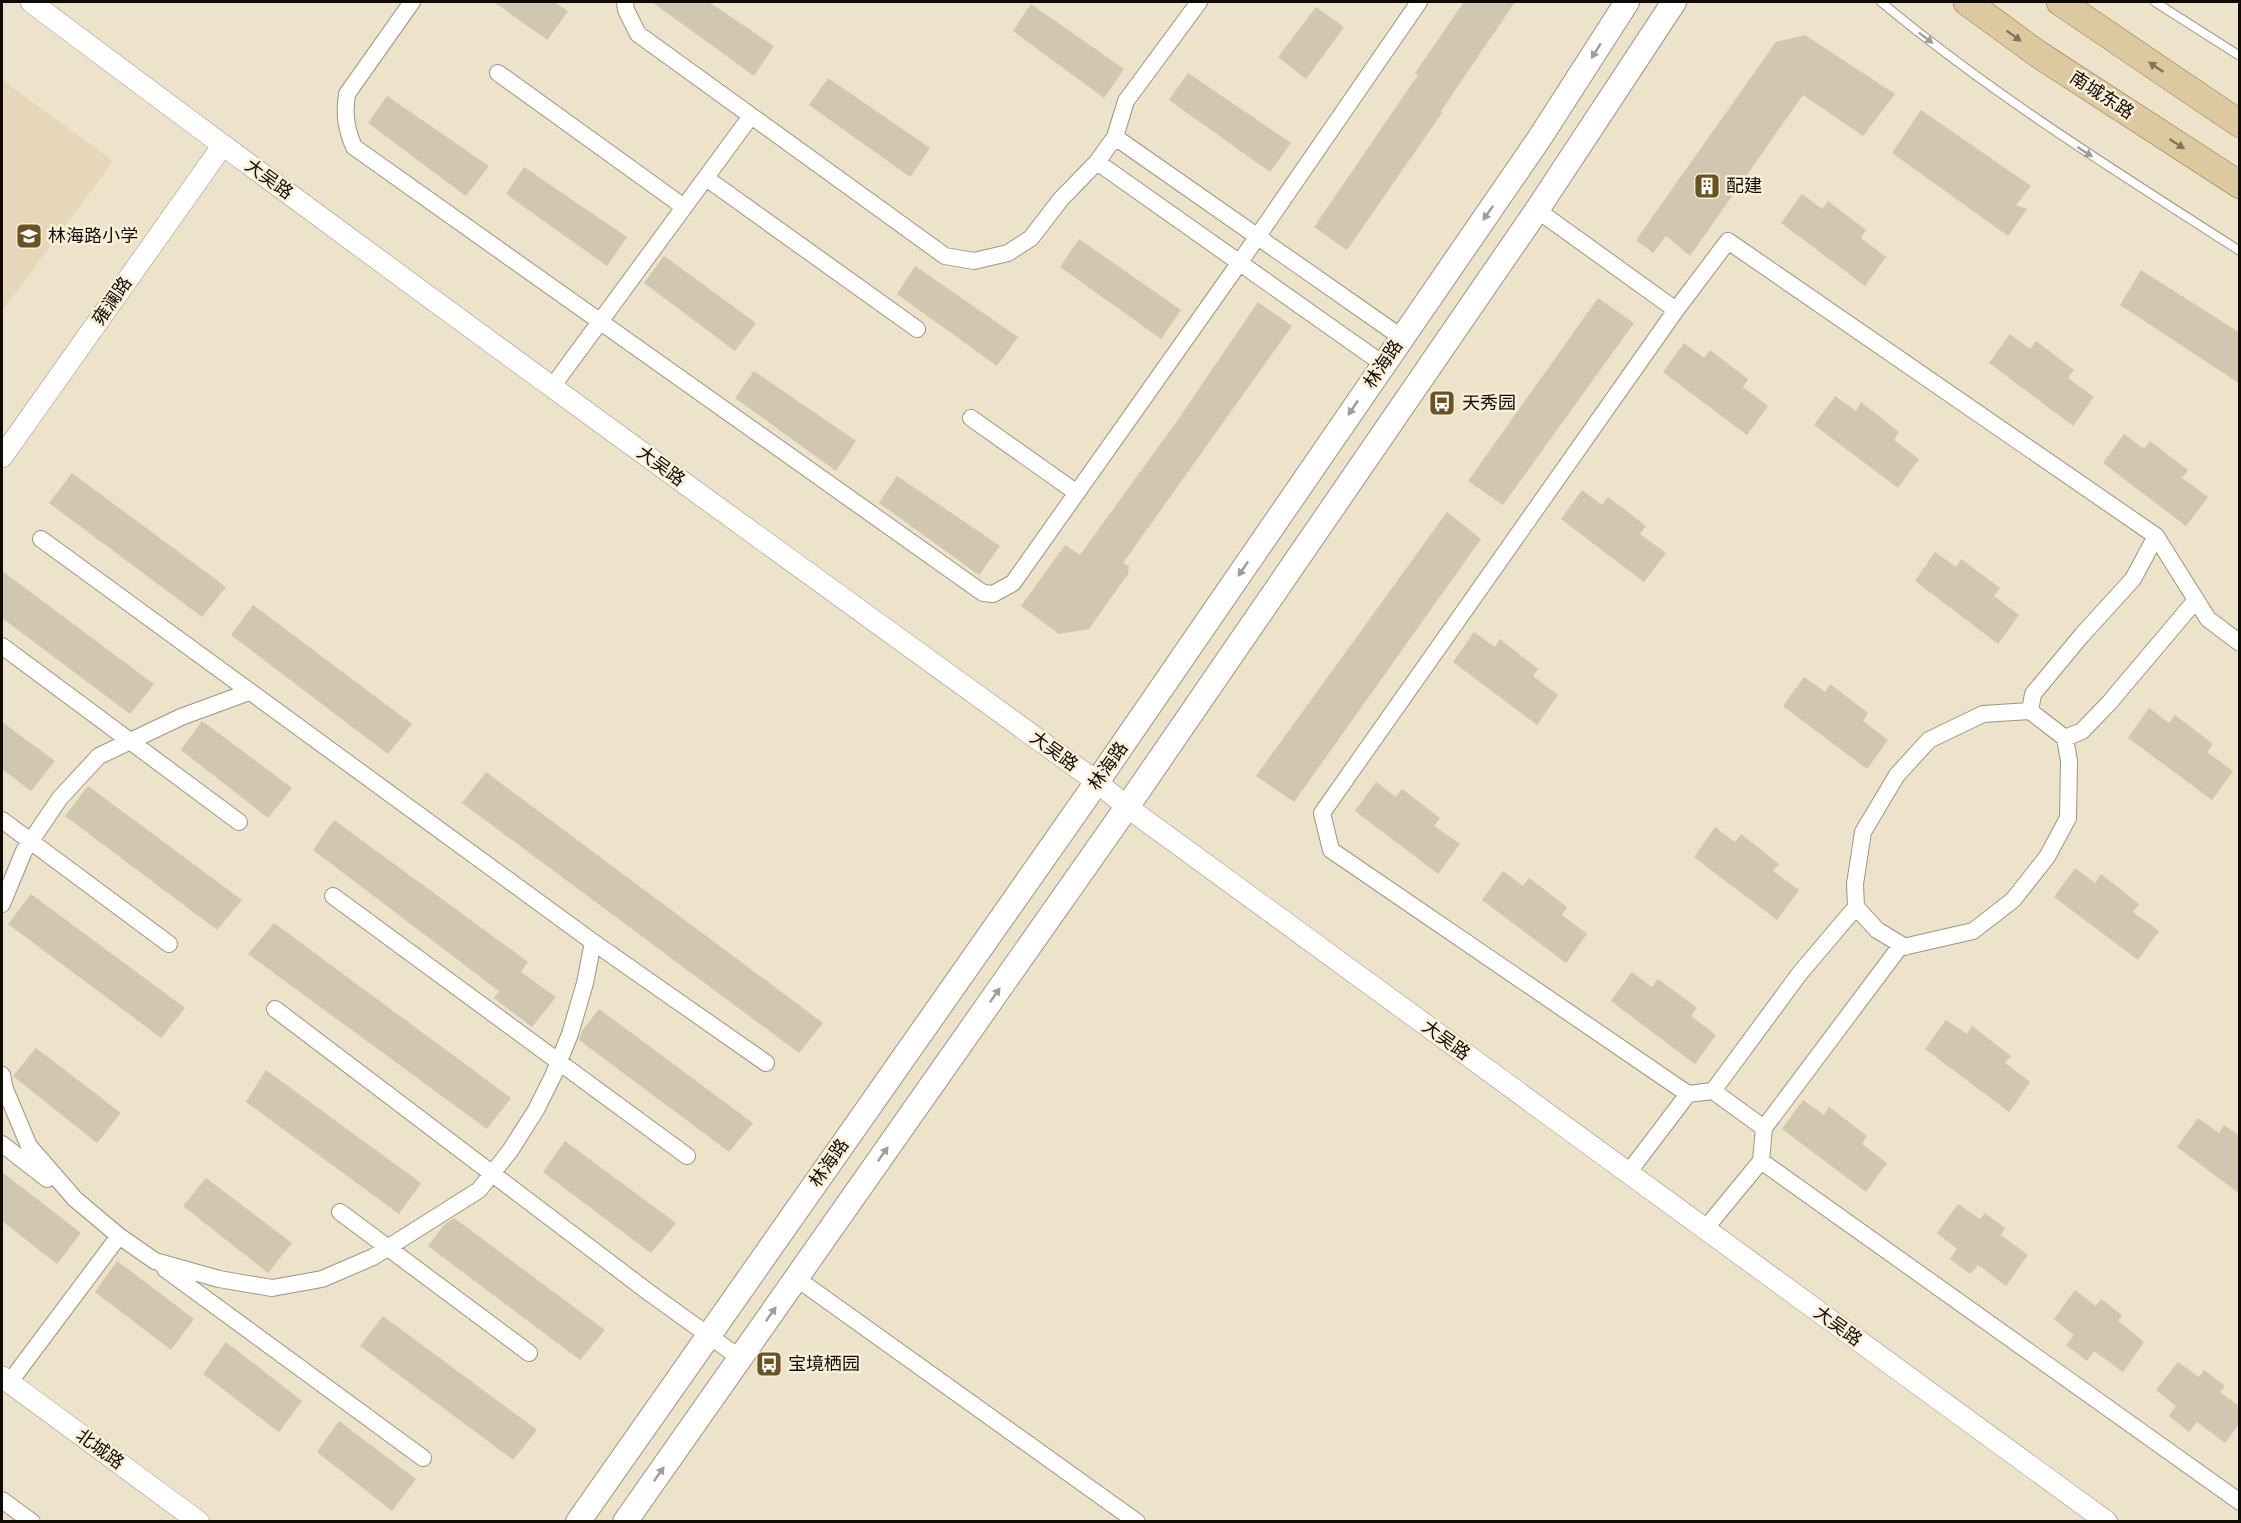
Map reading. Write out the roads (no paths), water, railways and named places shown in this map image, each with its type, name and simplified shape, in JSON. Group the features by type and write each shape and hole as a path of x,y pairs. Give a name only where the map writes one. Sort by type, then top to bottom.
{"main road":[{"name":"林海路","path":"578,1521 1097,782 1401,337 1539,140 1627,2"},
{"path":"625,1521 1127,807 1537,210 1674,2"},
{"name":"南城东路","path":"1967,2 2038,54 2240,185"},
{"path":"2060,2 2240,124"}],"street":[{"name":"大吴路","path":"31,2 552,387 1097,782 1127,807 2107,1521"},
{"path":"412,2 346,94 344,112 347,131 354,147 983,593 993,594 1013,583 1240,262 1419,2"},
{"path":"625,2 626,10 638,34 945,256 974,261 1008,253 1031,238 1061,200 1097,162 1114,137 1126,101 1199,2"},
{"path":"498,73 684,207"},
{"path":"552,387 751,116"},
{"path":"1114,137 1401,337"},
{"name":"雍澜路","path":"2,457 223,145"},
{"path":"1097,162 1383,364"},
{"path":"706,178 917,329"},
{"path":"1537,210 1676,310"},
{"path":"1764,1128 1713,1091 1688,1094 1331,850 1322,813 1676,310 1728,241 2156,536 2208,619 2240,643"},
{"path":"971,418 1077,493"},
{"path":"2030,711 2033,694 2133,579 2156,536"},
{"path":"41,539 592,942 766,1063"},
{"path":"2065,738 2082,731 2109,703 2196,600"},
{"path":"2,646 239,822"},
{"path":"2,904 24,850 60,798 99,756 181,717 249,692"},
{"path":"1705,1229 1761,1161 1764,1128 1899,948 1905,947 1973,931 2013,900 2046,857 2068,818 2069,760 2065,738 2030,711 1983,714 1929,740 1897,776 1863,832 1855,884 1856,907 1877,930 1905,947"},
{"path":"2,820 169,944"},
{"path":"333,896 687,1156"},
{"path":"1713,1091 1800,973 1856,907"},
{"path":"155,1261 219,1279 272,1288 322,1280 373,1257 478,1190 536,1110 558,1063 570,1034 585,983 592,942"},
{"path":"275,1009 651,1294 740,1358"},
{"path":"2,1075 4,1089 29,1146 75,1199"},
{"path":"1628,1173 1688,1094"},
{"path":"2,1144 75,1199 118,1236 423,1458"},
{"path":"1761,1161 2240,1502"},
{"path":"340,1212 529,1353"},
{"path":"5,1380 118,1236"},
{"path":"796,1278 1137,1521"},
{"name":"北城路","path":"5,1380 199,1521"},
{"path":"2,1500 32,1521"}],"lane":[{"path":"1881,2 1972,73 2059,135 2240,251"},
{"path":"2155,2 2240,56"}],"place":[{"name":"配建","path":"1707,186"},
{"name":"林海路小学","path":"29,236"},
{"name":"天秀园","path":"1442,403"},
{"name":"宝境栖园","path":"769,1364"}]}
